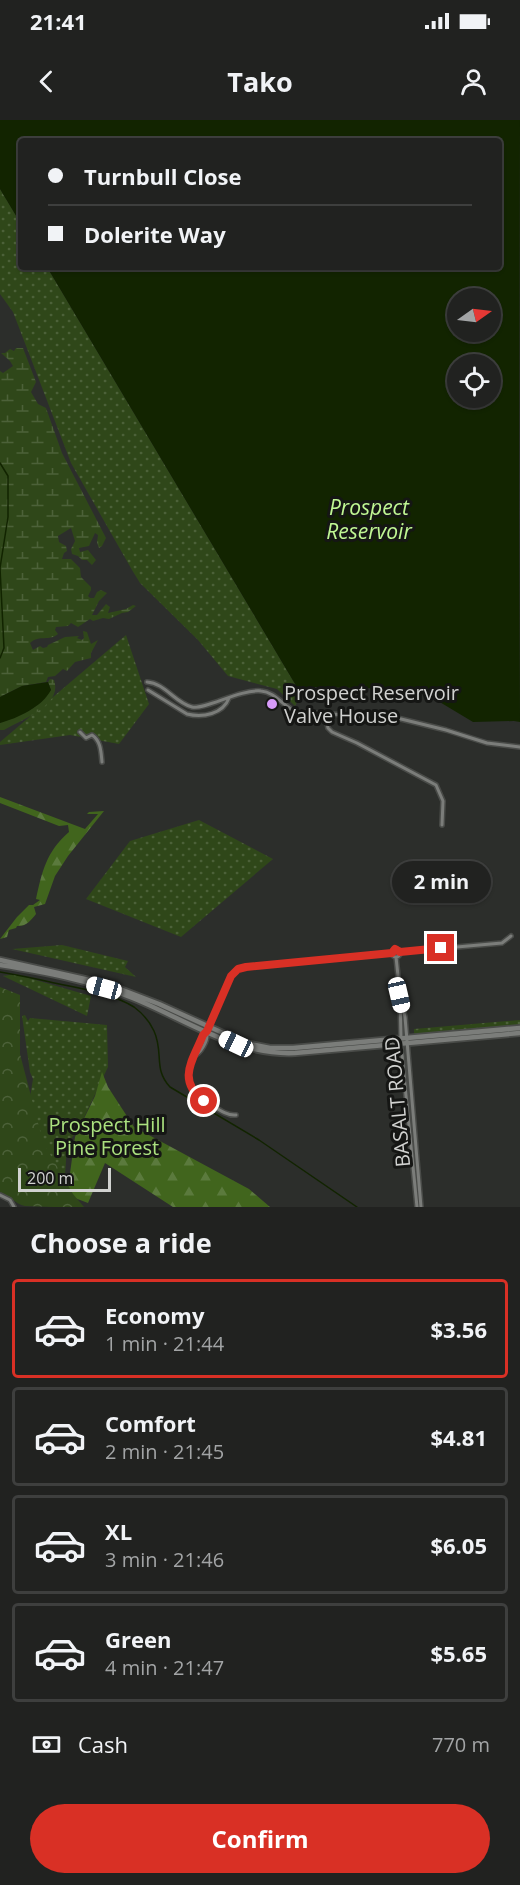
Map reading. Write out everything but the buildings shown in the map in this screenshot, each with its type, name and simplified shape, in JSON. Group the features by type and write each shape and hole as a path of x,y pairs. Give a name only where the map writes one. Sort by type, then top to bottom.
{"main road":[{"path":"0,960 106,984 159,1004 243,1047 275,1053 295,1053 520,1028"},
{"path":"0,965 62,977 113,991 208,1029"},
{"path":"404,1041 520,1033"}],"street":[{"path":"147,682 154,682 197,708 246,692 261,691 272,695 286,707 297,712 397,718 487,743 520,747"},
{"path":"148,690 193,716 216,712 226,705 229,698"},
{"path":"325,714 328,728 332,732 436,785 443,801 442,825"},
{"path":"80,732 86,738 92,735 95,737 99,743 102,762"},
{"path":"236,1114 229,1114 204,1101 193,1091 188,1070 194,1056 198,1054 208,1037 208,1029 231,976 238,969 392,953 395,949 400,952 502,943 511,936"},
{"path":"392,953 396,957 400,952"},
{"name":"BASALT ROAD","path":"396,957 419,1207"},
{"path":"0,1195 10,1200 14,1207"}],"green space":[{"path":"0,189 18,219 18,270 49,270 301,694 295,706 277,689 228,676 198,640 140,583 71,463 13,312 0,294"},
{"path":"16,348 23,348 36,382 31,392 38,404 46,408 62,453 106,538 99,548 98,535 95,533 89,546 79,548 80,552 88,550 96,560 92,565 87,560 82,560 72,554 71,549 75,541 71,528 58,536 59,542 66,546 67,551 62,559 71,559 80,568 81,577 91,587 88,596 90,598 94,598 101,590 107,593 99,601 92,615 97,615 106,604 110,607 108,613 136,606 128,612 109,619 93,621 90,619 78,627 71,623 68,626 56,627 58,634 55,636 34,640 30,643 33,650 40,646 47,647 65,637 79,636 77,638 82,640 83,631 87,632 91,644 98,640 91,653 91,658 75,662 67,671 63,669 55,676 48,677 46,682 22,686 0,697 0,371 3,373 13,366 1,353 10,349 14,351"},
{"path":"126,635 149,704 119,744 70,735 0,745 0,742"},
{"path":"50,679 54,680 55,689 53,697 47,704 30,716 0,730 0,723 33,708 51,690 48,682"},
{"path":"0,797 85,829 98,814 87,814 89,812 104,811 55,876 45,904 34,907 36,914 30,921 9,930 7,937 0,939 29,905 40,900 36,899 46,863 55,847 69,832 68,825 59,826 0,803"},
{"path":"199,820 273,859 181,937 86,899 130,841"},
{"path":"62,945 128,961 125,967 136,977 12,949"},
{"path":"15,974 91,996 87,1016 3,976"},
{"path":"0,987 20,995 20,1054 43,1142 73,1194 84,1207 25,1206 0,1192"},
{"path":"25,1015 28,1021 30,1018 107,1025 108,1067 80,1126 67,1145 64,1191 28,1109 33,1079 22,1016"},
{"path":"520,1020 520,1026 414,1036 414,1029"},
{"name":"Prospect Hill Pine Forest","path":"102,1072 108,1087 134,1127 249,1189 270,1207 173,1207 105,1163 88,1203 67,1195 75,1137 95,1096"}],"water":[{"name":"Prospect Reservoir","path":"0,120 520,120 520,722 473,722 428,695 402,689 315,687 301,694 49,270 502,270 502,138 18,138 18,219 0,189"},
{"path":"48,682 51,690 42,702 22,715 0,723 0,697 22,686"}],"waterway":[{"path":"0,463 8,476 8,517 0,568 4,648 0,658"},
{"path":"0,972 93,991 134,1007 154,1031 160,1067 170,1087 259,1140 357,1207"}],"place":[{"name":"Prospect Reservoir Valve House","path":"272,704"}],"route":[{"path":"204,1101 193,1091 188,1078 188,1070 231,976 238,969 392,953 395,949 400,952 441,948"}]}
